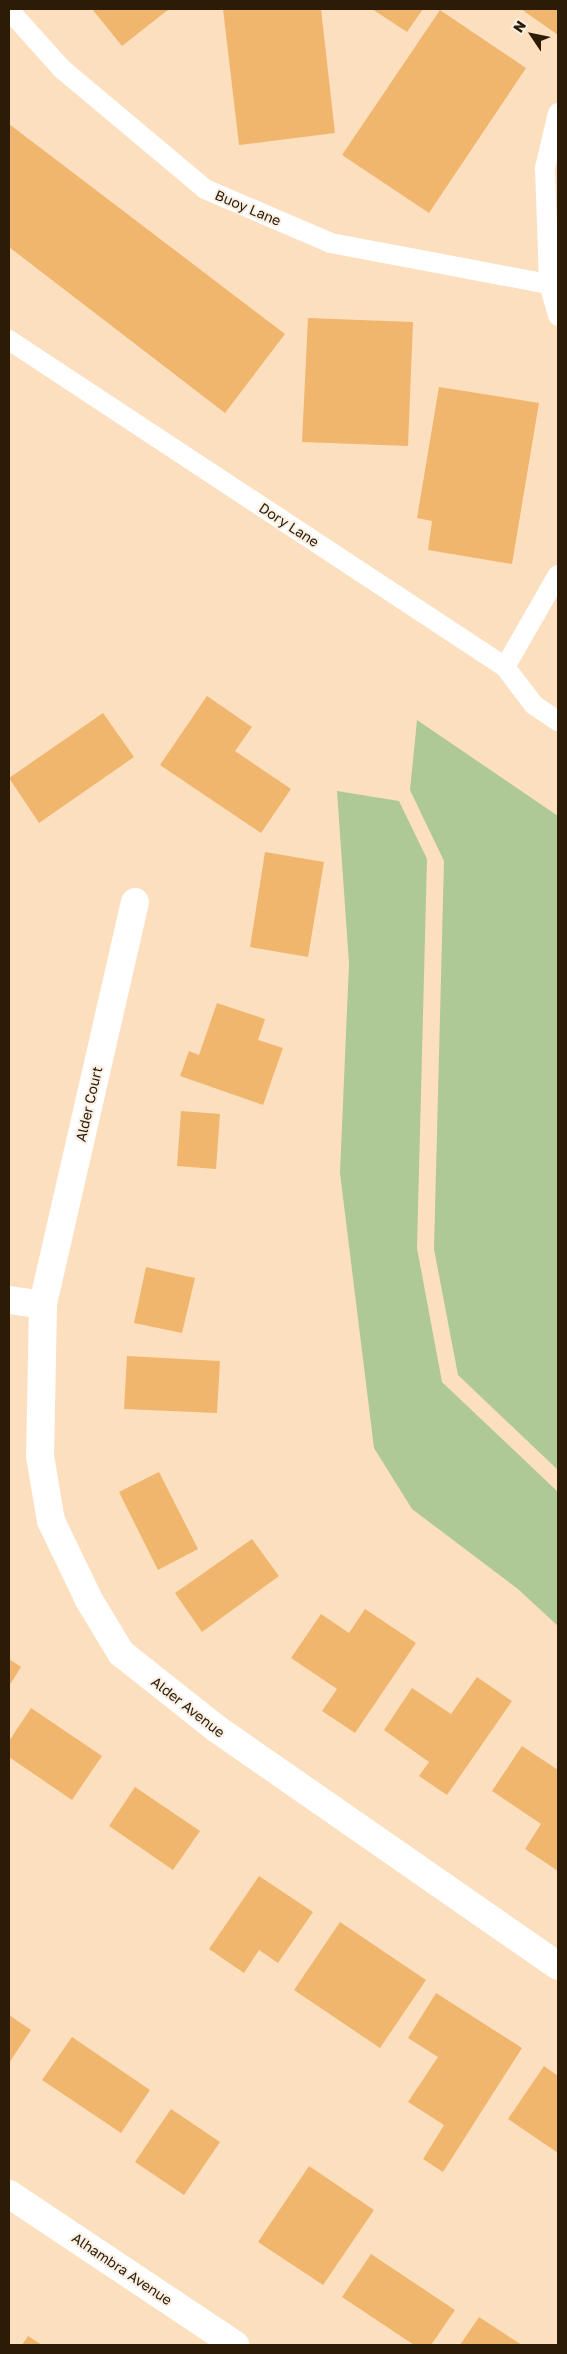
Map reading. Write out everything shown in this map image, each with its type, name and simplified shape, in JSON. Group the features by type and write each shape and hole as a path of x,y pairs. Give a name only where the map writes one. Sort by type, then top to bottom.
{"street":[{"name":"Alder Court","path":"43,1305 135,902"},
{"path":"9,1300 43,1305"},
{"name":"Alder Avenue","path":"43,1305 40,1456 51,1521 89,1600 121,1653 216,1729 558,1966"},
{"name":"Alhambra Avenue","path":"9,2194 235,2345"}],"lane":[{"name":"Buoy Lane","path":"9,10 62,69 205,189 331,243 549,284"},
{"path":"558,113 545,168 549,284 558,316"},
{"name":"Dory Lane","path":"9,340 505,667 534,705 558,721"},
{"path":"505,667 558,575"}],"green space":[{"path":"417,720 558,816 558,1470 458,1375 434,1249 444,861 410,790"},
{"path":"337,791 399,801 427,859 417,1248 442,1382 558,1492 558,1626 518,1589 412,1509 374,1448 340,1173 349,963"}],"building":[{"path":"92,9 169,9 122,46"},
{"path":"223,9 321,9 335,133 239,145"},
{"path":"372,9 423,9 407,32"},
{"path":"521,9 558,9 558,35"},
{"path":"440,10 526,68 429,213 342,155"},
{"path":"9,124 285,334 225,413 9,247"},
{"path":"308,318 413,322 408,446 302,442"},
{"path":"439,387 539,403 512,564 428,550 432,521 417,518"},
{"path":"207,696 252,727 235,751 291,789 261,833 160,765"},
{"path":"103,713 134,757 39,823 9,778"},
{"path":"265,852 324,862 308,957 250,947"},
{"path":"217,1003 265,1019 258,1040 283,1048 263,1105 180,1076 189,1051 199,1055"},
{"path":"181,1111 220,1114 216,1169 177,1166"},
{"path":"146,1267 195,1278 182,1333 134,1323"},
{"path":"127,1356 220,1361 217,1413 124,1409"},
{"path":"159,1472 198,1549 158,1570 119,1492"},
{"path":"252,1539 279,1576 202,1632 175,1593"},
{"path":"365,1609 416,1643 355,1733 322,1711 337,1689 291,1658 321,1614 349,1633"},
{"path":"9,1659 21,1667 9,1686"},
{"path":"477,1677 512,1701 447,1795 419,1776 429,1762 384,1730 412,1688 451,1714"},
{"path":"31,1708 102,1756 72,1800 9,1757 9,1741"},
{"path":"522,1746 558,1770 558,1871 525,1849 541,1824 492,1791"},
{"path":"135,1787 200,1831 173,1870 109,1826"},
{"path":"259,1876 313,1912 278,1963 259,1950 244,1973 209,1949"},
{"path":"340,1922 426,1980 380,2048 294,1990"},
{"path":"436,1993 522,2048 443,2172 423,2159 444,2125 408,2102 438,2057 408,2038"},
{"path":"9,2015 31,2030 9,2063"},
{"path":"72,2037 150,2090 121,2133 42,2080"},
{"path":"544,2066 558,2076 558,2153 508,2119"},
{"path":"171,2109 220,2142 184,2195 135,2162"},
{"path":"309,2166 374,2210 323,2285 258,2242"},
{"path":"371,2254 455,2310 431,2345 414,2345 342,2297"},
{"path":"479,2317 522,2345 460,2345"},
{"path":"28,2336 42,2345 22,2345"}]}
